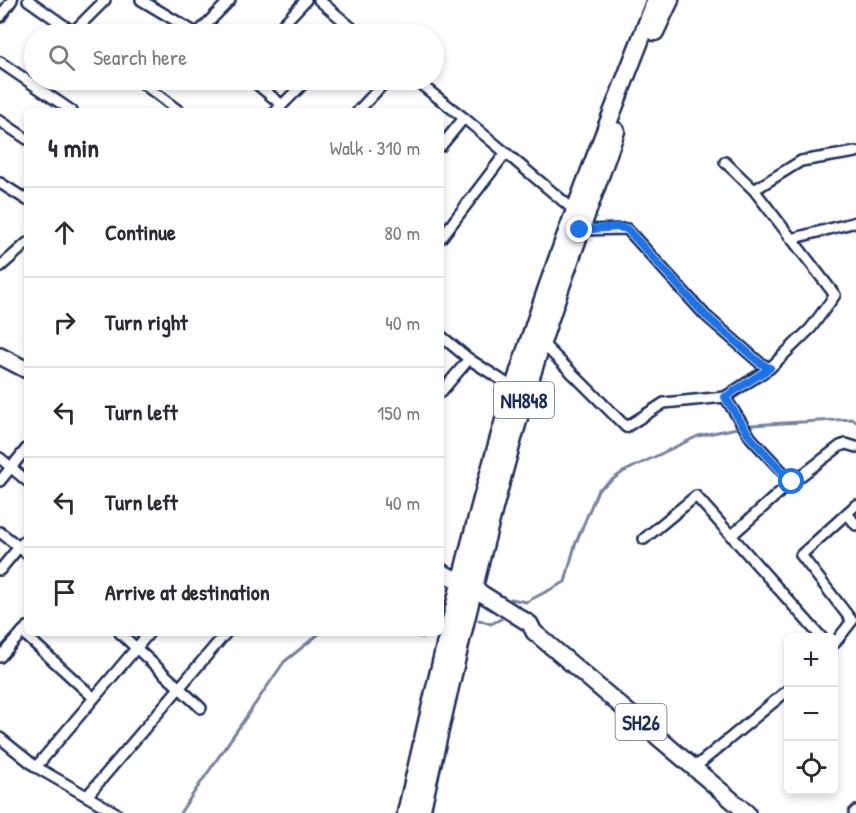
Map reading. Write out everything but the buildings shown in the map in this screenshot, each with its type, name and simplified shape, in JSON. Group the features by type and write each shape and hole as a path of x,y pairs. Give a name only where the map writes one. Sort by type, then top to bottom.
{"highway":[{"name":"NH848","path":"406,813 520,392 575,211 656,0"},
{"name":"NH848","path":"520,392 542,344 625,103 670,0"},
{"name":"NH848","path":"420,813 465,589"}],"main road":[{"path":"0,356 24,368"},
{"name":"SH26","path":"444,574 465,589 530,624 534,632 747,813"},
{"name":"SH26","path":"444,585 465,589"}],"street":[{"path":"0,17 12,0"},
{"path":"28,0 61,24"},
{"path":"82,24 105,0"},
{"path":"141,0 181,24"},
{"path":"207,24 230,0"},
{"path":"283,24 306,0"},
{"path":"319,0 344,24"},
{"path":"0,62 24,78"},
{"path":"41,90 68,108"},
{"path":"151,90 175,108"},
{"path":"262,90 279,108 298,90"},
{"path":"361,108 378,90"},
{"path":"428,90 505,154 513,157 575,211"},
{"path":"444,142 464,118"},
{"path":"0,122 24,138"},
{"path":"754,190 801,160 856,152"},
{"path":"444,234 505,154"},
{"path":"542,344 626,427 664,403 725,397 770,368 811,328 835,295 754,190 725,162"},
{"path":"0,183 24,198"},
{"path":"791,239 856,222"},
{"path":"580,230 619,227 627,229 705,315 760,363 770,368"},
{"path":"0,267 24,246"},
{"path":"444,338 469,359 520,392"},
{"path":"444,388 469,359"},
{"path":"725,397 744,427 792,482"},
{"path":"731,536 792,482 840,446 846,444 856,447"},
{"path":"0,481 24,452"},
{"path":"0,458 24,478"},
{"path":"644,539 696,496 818,633"},
{"path":"838,639 852,621 801,555 856,505"},
{"path":"847,513 856,525"},
{"path":"0,532 23,551 0,570"},
{"path":"1,654 24,630"},
{"path":"32,636 94,698"},
{"path":"123,636 201,708"},
{"path":"36,767 147,636"},
{"path":"88,795 223,636"},
{"path":"694,768 784,694"},
{"path":"0,738 36,767 116,813"}],"waterway":[{"path":"511,599 526,602 565,582 575,545 598,490 623,472 698,436 752,425 853,419 856,422"},
{"path":"479,620 491,624 501,619"},
{"path":"180,813 284,662 316,636"},
{"path":"417,636 426,636"}],"route":[{"path":"580,230 619,227 627,229 705,315 760,363 770,368 725,397 751,438 792,482"}]}
